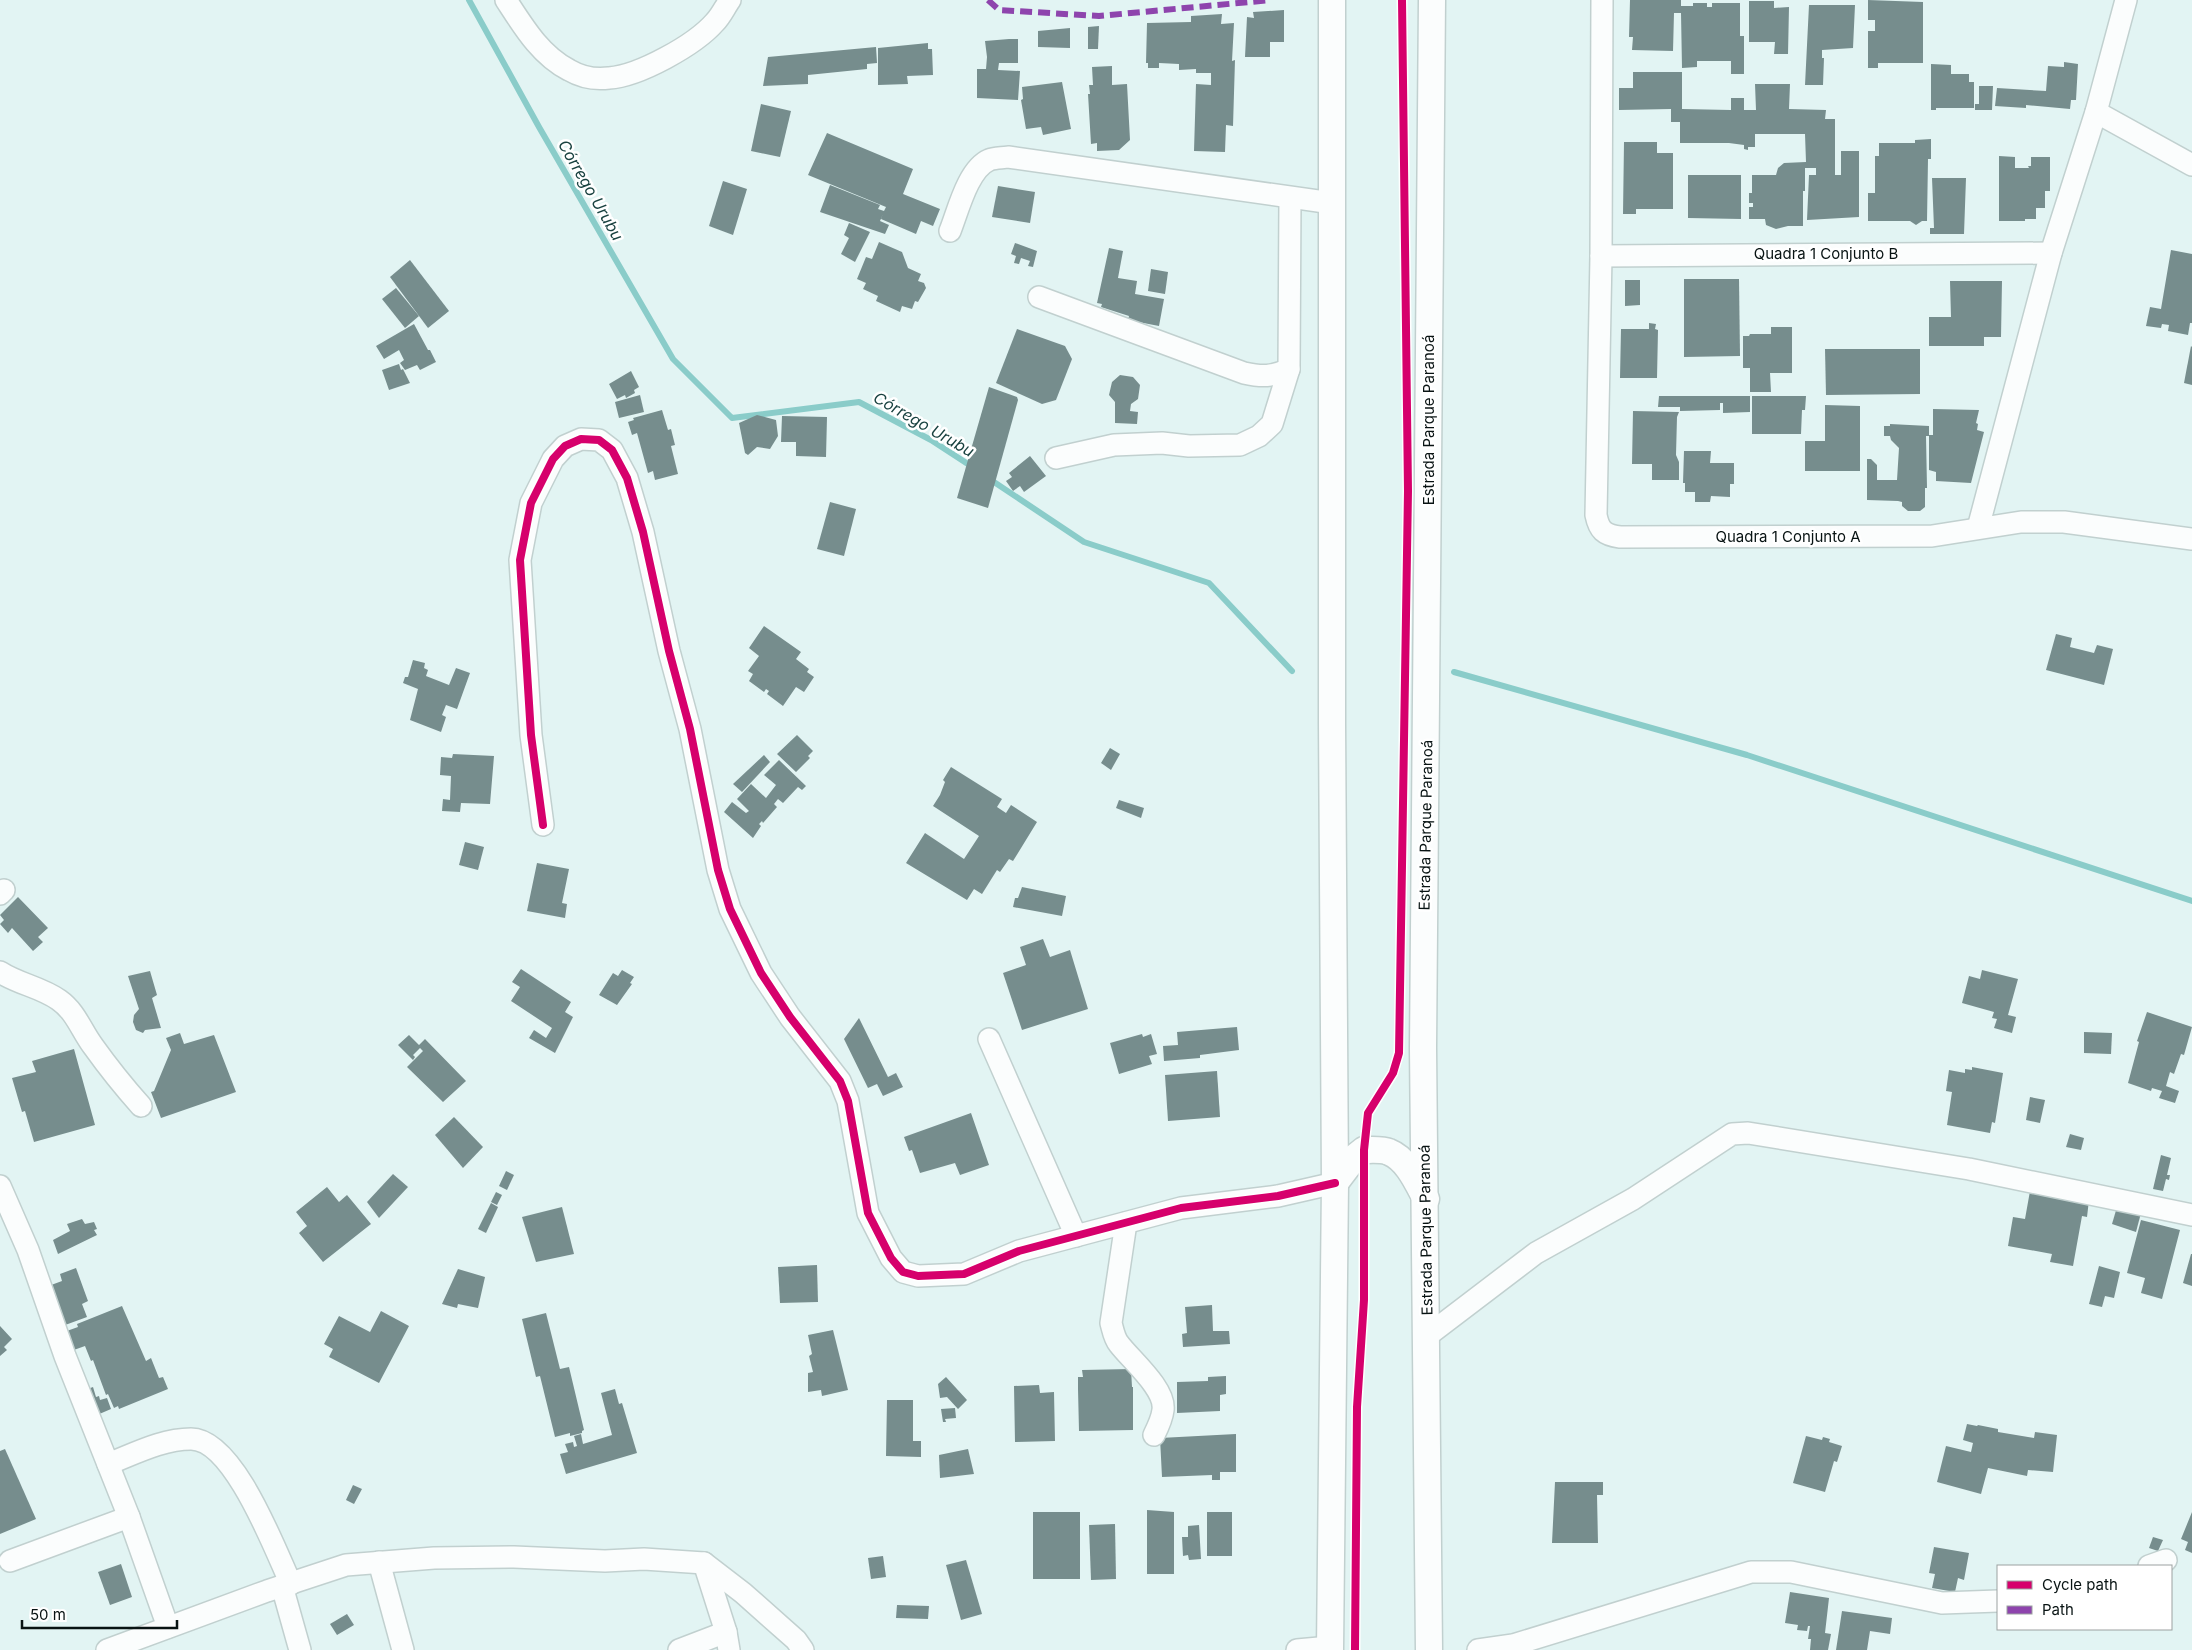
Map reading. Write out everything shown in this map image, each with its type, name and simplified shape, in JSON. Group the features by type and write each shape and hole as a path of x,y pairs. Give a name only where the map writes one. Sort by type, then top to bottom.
{"main road":[{"path":"1330,1648 1335,1183 1332,722 1332,0"},
{"name":"Estrada Parque Paranoá","path":"1429,1650 1423,1048 1432,0"},
{"path":"1335,1183 1354,1158 1364,1150 1389,1152 1402,1162 1414,1176 1426,1200"}],"street":[{"path":"506,0 527,32 547,56 568,70 585,78 610,78 649,67 685,46 714,23 730,0"},
{"path":"1601,256 1602,0"},
{"path":"1978,528 2051,253 2096,112 2126,0"},
{"path":"2096,112 2192,165"},
{"path":"950,231 971,178 980,166 990,160 1008,157 1332,203"},
{"path":"1056,458 1114,445 1162,443 1198,446 1240,445 1260,436 1272,424 1289,369 1290,198"},
{"name":"Quadra 1 Conjunto B","path":"1601,256 2051,253"},
{"name":"Quadra 1 Conjunto A","path":"1601,256 1596,515 1599,528 1608,536 1932,536 2021,522 2064,522 2192,539"},
{"path":"1039,297 1244,372 1262,377 1275,376 1289,369"},
{"path":"543,825 531,736 520,560 531,503 553,459 565,446 581,439 599,440 612,450 627,478 643,532 669,651 690,728 718,870 730,909 761,974 790,1017 840,1081 848,1101 868,1213 891,1258 903,1272 918,1276 964,1274 1019,1251 1181,1208 1278,1196 1335,1183"},
{"path":"0,972 9,978 34,986 59,1000 75,1016 90,1043 108,1068 141,1106"},
{"path":"989,1039 1076,1236"},
{"path":"1427,1336 1536,1253 1633,1198 1732,1134 1748,1133 1969,1169 2192,1215"},
{"path":"0,1186 28,1250 66,1356 129,1517 168,1627"},
{"path":"1126,1223 1111,1322 1118,1344 1149,1379 1162,1398 1164,1408 1154,1435"},
{"path":"108,1464 157,1444 191,1438 206,1441 227,1462 252,1498 286,1585 300,1650"},
{"path":"10,1562 129,1517"},
{"path":"107,1650 346,1565 434,1558 514,1556 605,1561 644,1558 704,1564 743,1593 796,1640 803,1650"},
{"path":"378,1562 403,1650"},
{"path":"679,1650 727,1641 704,1564"},
{"path":"1478,1650 1513,1645 1751,1572 1775,1570 1792,1572 1942,1603 1997,1601"},
{"path":"1298,1650 1330,1648"}],"building":[{"path":"1630,0 1681,0 1681,6 1693,6 1693,3 1707,3 1707,7 1712,7 1712,3 1740,3 1740,36 1744,36 1744,74 1731,74 1731,61 1697,61 1697,67 1682,68 1681,13 1674,13 1673,51 1632,50 1633,37 1629,37"},
{"path":"1868,0 1923,2 1923,63 1878,63 1878,68 1868,68 1868,31 1875,31 1875,20 1868,20"},
{"path":"1749,1 1774,1 1774,8 1789,7 1788,54 1774,54 1775,42 1749,42"},
{"path":"1809,5 1855,5 1853,48 1822,50 1822,58 1824,58 1823,85 1805,85"},
{"path":"1284,10 1284,42 1270,42 1270,57 1245,57 1247,17 1254,18 1253,12"},
{"path":"1222,14 1221,24 1234,23 1232,61 1235,60 1233,126 1226,125 1225,152 1194,151 1196,84 1211,85 1211,73 1196,73 1196,69 1179,70 1179,64 1159,63 1159,68 1148,68 1148,63 1146,63 1147,23 1191,22 1191,16"},
{"path":"1099,26 1098,49 1088,49 1088,27"},
{"path":"1070,28 1070,48 1038,47 1038,31"},
{"path":"1018,39 1018,63 999,63 998,70 1020,71 1018,100 977,98 977,69 986,69 985,41"},
{"path":"928,43 928,49 932,49 933,75 907,76 908,84 878,85 878,48"},
{"path":"876,47 877,63 867,64 867,69 808,75 808,84 763,86 768,57"},
{"path":"2064,62 2078,64 2076,100 2071,100 2070,109 2026,105 2026,108 1995,106 1997,88 2046,91 2048,66 2064,67"},
{"path":"1931,64 1951,65 1951,74 1969,74 1969,82 1974,82 1974,108 1936,108 1936,110 1931,110"},
{"path":"1112,66 1112,85 1127,84 1130,140 1119,150 1097,151 1097,143 1091,144 1088,94 1090,94 1089,85 1093,85 1092,67"},
{"path":"1633,72 1682,72 1682,109 1731,110 1731,98 1744,98 1744,110 1756,110 1755,84 1790,84 1789,109 1826,110 1825,119 1835,119 1835,175 1841,175 1841,151 1859,151 1859,217 1807,220 1809,175 1816,175 1816,168 1805,168 1803,226 1788,226 1776,229 1766,225 1765,219 1749,219 1749,207 1753,207 1753,203 1749,203 1749,193 1752,193 1752,175 1776,175 1778,168 1784,163 1806,162 1805,134 1755,134 1755,147 1748,147 1748,150 1744,149 1744,145 1729,143 1680,143 1680,122 1671,122 1671,109 1619,110 1619,88 1633,88"},
{"path":"1062,82 1071,129 1043,135 1041,127 1026,129 1021,100 1023,99 1022,87"},
{"path":"1979,86 1993,86 1992,110 1975,110 1975,104 1979,104"},
{"path":"761,104 791,111 780,157 751,151"},
{"path":"827,133 913,169 903,194 940,209 933,226 921,221 916,234 881,219 883,214 880,221 889,225 885,234 820,212 830,185 880,205 878,209 884,211 886,207 808,175"},
{"path":"1931,139 1931,159 1928,159 1927,221 1922,221 1916,225 1910,221 1868,221 1868,193 1875,193 1875,156 1879,156 1879,143 1915,143 1915,140"},
{"path":"1624,142 1657,142 1657,153 1673,153 1673,209 1636,209 1636,214 1623,214"},
{"path":"1999,156 2015,157 2015,168 2029,168 2028,166 2031,166 2031,157 2050,157 2050,191 2045,191 2045,208 2036,208 2036,219 1999,221"},
{"path":"1688,175 1741,175 1741,219 1688,218"},
{"path":"1932,178 1966,178 1964,234 1930,234 1930,228 1934,228"},
{"path":"723,181 747,189 733,235 709,226"},
{"path":"998,186 1035,192 1030,223 992,217"},
{"path":"849,223 870,232 855,262 841,254 849,238 844,235"},
{"path":"879,242 902,252 908,268 921,274 918,281 924,283 926,288 918,302 915,301 912,309 902,306 900,312 876,301 878,296 863,289 866,283 857,279 866,257 872,259"},
{"path":"1015,243 1037,251 1033,267 1028,266 1030,261 1021,258 1019,264 1014,263 1016,256 1011,254"},
{"path":"1109,248 1123,251 1118,278 1137,281 1135,294 1164,299 1159,326 1128,320 1129,316 1101,307 1102,304 1097,303"},
{"path":"2171,250 2192,254 2192,323 2190,323 2188,335 2168,331 2169,325 2162,324 2161,328 2146,326 2150,307 2161,309"},
{"path":"410,260 449,311 428,328 390,277"},
{"path":"1151,269 1168,272 1165,294 1148,291"},
{"path":"1684,279 1739,279 1740,356 1684,357"},
{"path":"1625,280 1640,280 1640,305 1625,306"},
{"path":"1950,281 2002,281 2001,337 1984,337 1984,346 1929,346 1929,317 1951,317"},
{"path":"396,288 419,316 405,328 382,299"},
{"path":"1649,323 1656,324 1655,329 1658,330 1657,378 1620,378 1621,329 1649,329"},
{"path":"414,324 436,362 420,370 417,365 405,370 400,363 404,360 399,350 384,359 376,346"},
{"path":"1771,327 1792,327 1792,373 1770,373 1771,392 1750,392 1750,368 1743,368 1743,336 1771,334"},
{"path":"1017,329 1065,346 1072,359 1056,400 1042,404 996,383"},
{"path":"2192,347 2192,385 2184,383"},
{"path":"1825,349 1920,349 1920,394 1826,395"},
{"path":"399,364 410,383 389,390 382,370"},
{"path":"631,371 639,387 634,390 635,393 626,398 625,395 617,399 609,384"},
{"path":"1120,375 1133,377 1140,385 1138,399 1131,404 1130,411 1138,412 1137,424 1115,423 1115,402 1109,395 1112,382"},
{"path":"989,387 1017,397 1018,400 988,508 957,498"},
{"path":"640,395 644,412 619,418 615,402"},
{"path":"1659,396 1750,396 1750,412 1723,413 1723,403 1720,403 1720,410 1680,411 1680,407 1658,407"},
{"path":"1752,396 1806,396 1805,410 1802,410 1801,434 1752,434"},
{"path":"1825,405 1860,406 1860,471 1805,471 1805,441 1825,441"},
{"path":"1933,409 1979,410 1976,423 1978,424 1977,430 1984,432 1971,483 1936,481 1936,472 1929,470 1929,435 1933,435"},
{"path":"662,410 668,430 671,429 675,445 671,446 678,474 655,480 653,471 648,473 637,433 632,435 628,422 634,420 633,418"},
{"path":"1633,411 1679,412 1677,417 1676,455 1679,462 1679,480 1652,480 1652,464 1632,464"},
{"path":"757,415 776,420 778,436 770,449 757,447 748,455 745,453 739,423"},
{"path":"782,416 827,417 826,457 796,456 796,442 781,442"},
{"path":"1890,424 1929,426 1929,436 1926,436 1927,488 1925,488 1925,507 1920,511 1908,511 1902,506 1902,502 1898,501 1867,500 1867,459 1871,459 1877,465 1877,480 1897,480 1899,448 1891,440 1890,436 1884,436 1884,426 1890,426"},
{"path":"1684,451 1711,451 1710,463 1734,463 1734,484 1730,484 1730,497 1711,496 1710,502 1695,502 1695,492 1685,492 1685,483 1683,483"},
{"path":"1030,456 1046,476 1024,492 1020,486 1013,491 1006,481 1012,477 1009,473"},
{"path":"830,502 856,509 844,556 817,549"},
{"path":"764,626 801,652 796,659 809,669 807,672 814,677 804,692 796,687 783,706 767,694 769,691 766,689 764,692 749,681 753,674 748,671 759,656 749,648"},
{"path":"2056,634 2072,638 2070,647 2094,653 2097,645 2113,649 2104,685 2046,670"},
{"path":"413,660 425,663 424,668 428,670 426,676 449,685 456,668 470,673 457,709 446,705 442,715 446,717 441,732 410,720 418,689 403,683 405,677 408,677"},
{"path":"797,735 813,751 808,756 810,758 796,772 777,754"},
{"path":"1110,748 1120,754 1111,770 1101,763"},
{"path":"453,754 494,756 490,804 461,803 460,812 442,811 443,799 450,800 451,776 440,775 441,757 452,758"},
{"path":"764,755 770,762 742,792 733,784"},
{"path":"779,760 806,786 802,790 798,787 783,803 778,799 774,804 777,807 763,823 762,821 759,824 761,826 753,838 724,812 732,802 746,813 749,811 737,799 751,784 766,798 776,785 764,775"},
{"path":"951,767 1002,799 997,807 1006,813 1011,805 1037,822 1013,861 1009,859 1000,872 997,870 982,894 974,889 967,900 906,863 925,833 964,859 979,836 933,806 945,782 943,780"},
{"path":"1119,800 1144,808 1141,818 1116,808"},
{"path":"465,842 484,847 478,870 459,865"},
{"path":"537,863 569,869 562,903 567,904 565,918 527,911"},
{"path":"1022,887 1066,896 1062,916 1013,907 1015,898 1018,898"},
{"path":"18,897 48,928 38,937 43,942 33,951 12,928 8,933 0,924 4,920 0,915"},
{"path":"1043,939 1050,957 1070,950 1088,1009 1022,1030 1003,973 1026,965 1020,947"},
{"path":"521,969 571,1002 565,1012 573,1017 555,1053 529,1038 534,1030 546,1038 552,1028 511,1001 520,987 512,982"},
{"path":"622,970 634,977 630,983 632,984 617,1005 599,995 613,973 618,976"},
{"path":"1982,970 2018,979 2008,1015 2016,1017 2012,1033 1994,1028 1997,1019 1992,1018 1994,1012 1962,1003 1969,976 1980,979"},
{"path":"150,971 157,995 152,998 161,1028 145,1030 143,1033 136,1030 133,1022 134,1015 139,1009 128,976"},
{"path":"2147,1012 2192,1027 2184,1055 2181,1054 2174,1074 2170,1072 2166,1086 2179,1091 2175,1103 2159,1098 2162,1091 2152,1088 2151,1091 2128,1083 2139,1042 2137,1041"},
{"path":"859,1018 888,1077 896,1073 903,1087 883,1096 877,1084 868,1088 844,1039"},
{"path":"1237,1027 1239,1050 1200,1055 1200,1058 1164,1061 1163,1046 1178,1045 1177,1032"},
{"path":"2084,1032 2112,1033 2111,1054 2084,1053"},
{"path":"180,1033 184,1044 214,1035 236,1092 161,1118 151,1092 154,1091 171,1050 166,1038"},
{"path":"1142,1034 1143,1037 1151,1034 1157,1054 1149,1056 1152,1064 1119,1074 1110,1043"},
{"path":"409,1035 419,1045 425,1039 466,1081 443,1102 407,1067 423,1051 420,1048 413,1055 415,1057 413,1060 398,1045"},
{"path":"74,1049 95,1125 34,1142 25,1111 22,1112 12,1078 36,1072 32,1061"},
{"path":"1972,1067 2003,1073 1995,1123 1992,1122 1990,1133 1947,1125 1952,1092 1946,1091 1949,1070 1965,1073 1965,1069 1972,1070"},
{"path":"1217,1071 1220,1117 1168,1121 1165,1075"},
{"path":"2030,1097 2045,1100 2040,1123 2026,1120"},
{"path":"971,1113 989,1165 960,1175 955,1163 920,1173 912,1150 909,1151 904,1137"},
{"path":"454,1117 483,1147 463,1168 435,1135"},
{"path":"2070,1134 2084,1138 2081,1150 2066,1147"},
{"path":"2161,1155 2171,1158 2167,1175 2170,1175 2169,1180 2166,1179 2163,1191 2153,1189"},
{"path":"506,1171 514,1175 507,1190 499,1186"},
{"path":"393,1174 408,1187 379,1218 367,1202"},
{"path":"327,1187 339,1202 347,1195 371,1224 323,1262 299,1233 307,1226 296,1212"},
{"path":"2030,1191 2089,1200 2087,1217 2082,1216 2073,1266 2050,1262 2052,1254 2008,1246 2013,1217 2025,1219"},
{"path":"496,1192 502,1195 497,1205 491,1202"},
{"path":"491,1203 498,1207 486,1233 478,1229"},
{"path":"562,1207 574,1254 536,1262 522,1217"},
{"path":"2117,1207 2141,1213 2136,1232 2112,1224"},
{"path":"82,1219 85,1224 94,1222 97,1229 94,1230 97,1235 58,1254 53,1240 70,1231 67,1224"},
{"path":"2141,1220 2180,1230 2162,1299 2141,1293 2145,1278 2127,1273"},
{"path":"2192,1254 2192,1286 2183,1283"},
{"path":"817,1265 818,1302 780,1303 778,1267"},
{"path":"2099,1266 2120,1272 2114,1298 2105,1296 2102,1307 2089,1304"},
{"path":"76,1268 88,1301 82,1304 87,1317 57,1328 43,1288 62,1281 60,1274"},
{"path":"458,1269 485,1277 478,1308 458,1304 457,1308 442,1304"},
{"path":"1212,1305 1213,1331 1229,1331 1230,1344 1183,1347 1182,1334 1187,1333 1185,1307"},
{"path":"122,1306 146,1361 151,1358 159,1378 163,1377 168,1389 119,1409 118,1406 114,1408 108,1394 106,1395 93,1360 91,1361 85,1346 71,1351 64,1332 78,1327 77,1324"},
{"path":"381,1311 409,1326 379,1383 329,1357 333,1349 324,1344 339,1316 370,1332"},
{"path":"546,1313 560,1369 569,1367 584,1430 582,1433 570,1436 570,1433 555,1437 540,1376 536,1377 522,1319"},
{"path":"0,1326 12,1339 4,1347 7,1350 0,1356"},
{"path":"833,1330 848,1390 822,1396 821,1390 808,1392 808,1373 813,1372 809,1356 812,1354 808,1335"},
{"path":"1131,1369 1133,1430 1079,1431 1078,1377 1083,1377 1082,1370"},
{"path":"1226,1376 1226,1394 1220,1395 1220,1411 1177,1413 1177,1382 1208,1381 1208,1377"},
{"path":"946,1377 967,1400 958,1409 947,1397 940,1398 938,1384"},
{"path":"1039,1385 1040,1393 1054,1392 1055,1441 1015,1442 1014,1386"},
{"path":"93,1387 96,1397 99,1396 100,1400 107,1398 111,1409 90,1418 80,1392"},
{"path":"615,1389 619,1404 622,1403 637,1453 566,1474 560,1454 568,1452 565,1444 573,1442 574,1447 577,1446 574,1436 581,1434 583,1444 612,1435 601,1393"},
{"path":"887,1400 913,1400 913,1441 921,1441 921,1457 886,1456"},
{"path":"955,1408 956,1418 945,1419 946,1422 943,1422 941,1409"},
{"path":"1967,1424 2034,1438 2035,1432 2057,1435 2053,1472 2028,1470 2027,1476 1988,1468 1981,1494 1937,1482 1946,1446 1971,1452 1973,1443 1963,1440"},
{"path":"1236,1434 1236,1472 1220,1472 1220,1480 1212,1480 1212,1475 1162,1477 1160,1438"},
{"path":"1806,1436 1822,1440 1823,1437 1830,1439 1829,1442 1842,1446 1837,1462 1834,1461 1825,1492 1793,1483"},
{"path":"5,1449 36,1519 0,1534 0,1451"},
{"path":"968,1449 974,1474 940,1478 939,1455"},
{"path":"1555,1482 1603,1482 1603,1495 1597,1495 1598,1543 1552,1543"},
{"path":"353,1485 362,1489 354,1504 346,1500"},
{"path":"1147,1510 1174,1512 1174,1574 1147,1574"},
{"path":"1033,1512 1080,1512 1080,1579 1033,1579"},
{"path":"1207,1512 1232,1512 1232,1556 1207,1556"},
{"path":"2192,1512 2192,1553 2185,1550 2188,1542 2181,1539"},
{"path":"1115,1524 1116,1579 1091,1580 1089,1525"},
{"path":"1199,1525 1201,1559 1189,1560 1188,1555 1183,1556 1182,1537 1188,1537 1188,1526"},
{"path":"2153,1537 2163,1540 2158,1551 2149,1548"},
{"path":"1934,1547 1969,1553 1964,1580 1958,1578 1955,1592 1932,1588 1935,1574 1929,1573"},
{"path":"883,1556 886,1577 871,1579 868,1558"},
{"path":"966,1560 982,1614 961,1620 946,1565"},
{"path":"121,1564 132,1597 110,1605 98,1572"},
{"path":"1790,1592 1829,1598 1825,1633 1831,1634 1828,1650 1810,1650 1811,1639 1808,1639 1810,1626 1808,1626 1807,1631 1797,1630 1798,1625 1785,1623"},
{"path":"897,1605 929,1606 928,1619 896,1618"},
{"path":"1842,1611 1892,1618 1890,1634 1870,1631 1867,1650 1836,1650"},
{"path":"347,1614 354,1625 337,1635 330,1624"}],"waterway":[{"name":"Córrego Urubu","path":"469,0 539,127 673,359 732,418 859,402 931,440 974,468"},
{"name":"Córrego Urubu","path":"988,478 1084,542 1209,583 1292,671"},
{"path":"1454,672 1747,755 2192,901"}],"marked path":[{"path":"988,0 999,10 1099,16 1271,0"}],"cycle path":[{"path":"1355,1650 1357,1407 1364,1300 1364,1150 1368,1113 1393,1073 1399,1053 1408,491 1402,0"},
{"path":"543,825 531,735 520,560 531,503 553,459 565,446 581,439 599,440 612,450 627,478 643,532 669,651 690,729 718,870 730,909 761,973 790,1017 840,1081 848,1101 868,1213 891,1258 903,1272 918,1276 964,1274 1019,1251 1181,1208 1278,1196 1335,1183"}]}
